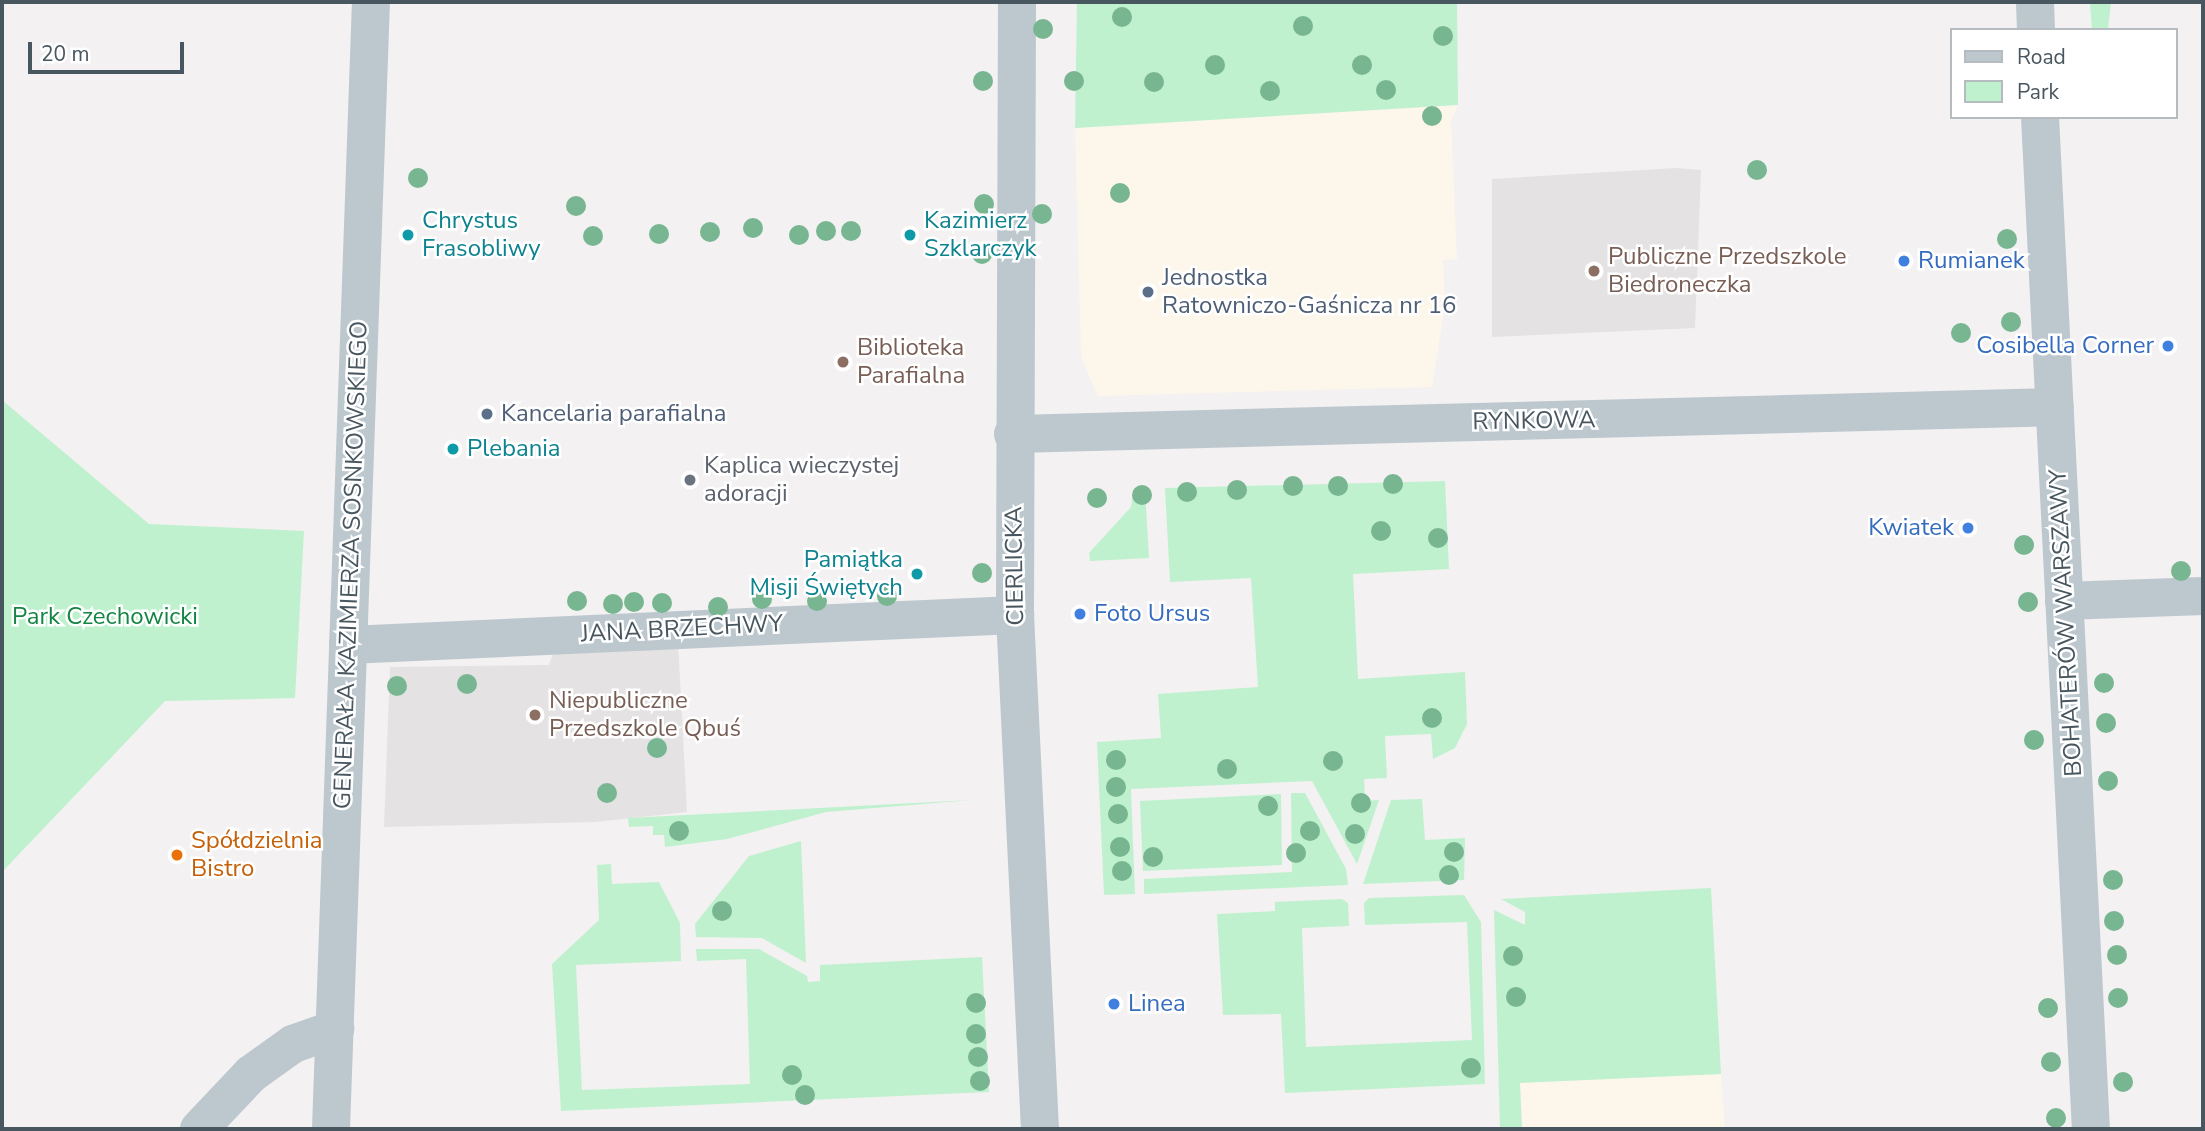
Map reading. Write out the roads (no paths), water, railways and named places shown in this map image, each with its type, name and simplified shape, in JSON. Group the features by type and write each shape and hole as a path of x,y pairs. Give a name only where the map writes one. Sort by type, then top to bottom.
{"street":[{"name":"GENERAŁA KAZIMIERZA SOSNKOWSKIEGO","path":"331,1129 372,2"},
{"name":"CIERLICKA","path":"1017,2 1013,434 1016,615 1040,1129"},
{"path":"2035,2 2036,28"},
{"name":"BOHATERÓW WARSZAWY","path":"2040,119 2091,1129"},
{"name":"RYNKOWA","path":"1013,434 2055,407"},
{"path":"2064,601 2203,596"},
{"name":"JANA BRZECHWY","path":"348,645 1016,615"},
{"path":"199,1129 251,1074 293,1044 335,1029"}],"place":[{"name":"Chrystus Frasobliwy","path":"408,235"},
{"name":"Kazimierz Szklarczyk","path":"910,235"},
{"name":"Rumianek","path":"1904,261"},
{"name":"Publiczne Przedszkole Biedroneczka","path":"1594,271"},
{"name":"Jednostka Ratowniczo-Gaśnicza nr 16","path":"1148,292"},
{"name":"Cosibella Corner","path":"2168,346"},
{"name":"Biblioteka Parafialna","path":"843,362"},
{"name":"Kancelaria parafialna","path":"487,414"},
{"name":"Plebania","path":"453,449"},
{"name":"Kaplica wieczystej adoracji","path":"690,480"},
{"name":"Kwiatek","path":"1968,528"},
{"name":"Pamiątka Misji Świętych","path":"917,574"},
{"name":"Foto Ursus","path":"1080,614"},
{"name":"Niepubliczne Przedszkole Qbuś","path":"535,715"},
{"name":"Spółdzielnia Bistro","path":"177,855"},
{"name":"Linea","path":"1114,1004"}],"park label":[{"name":"Park Czechowicki","path":"105,617"}]}
